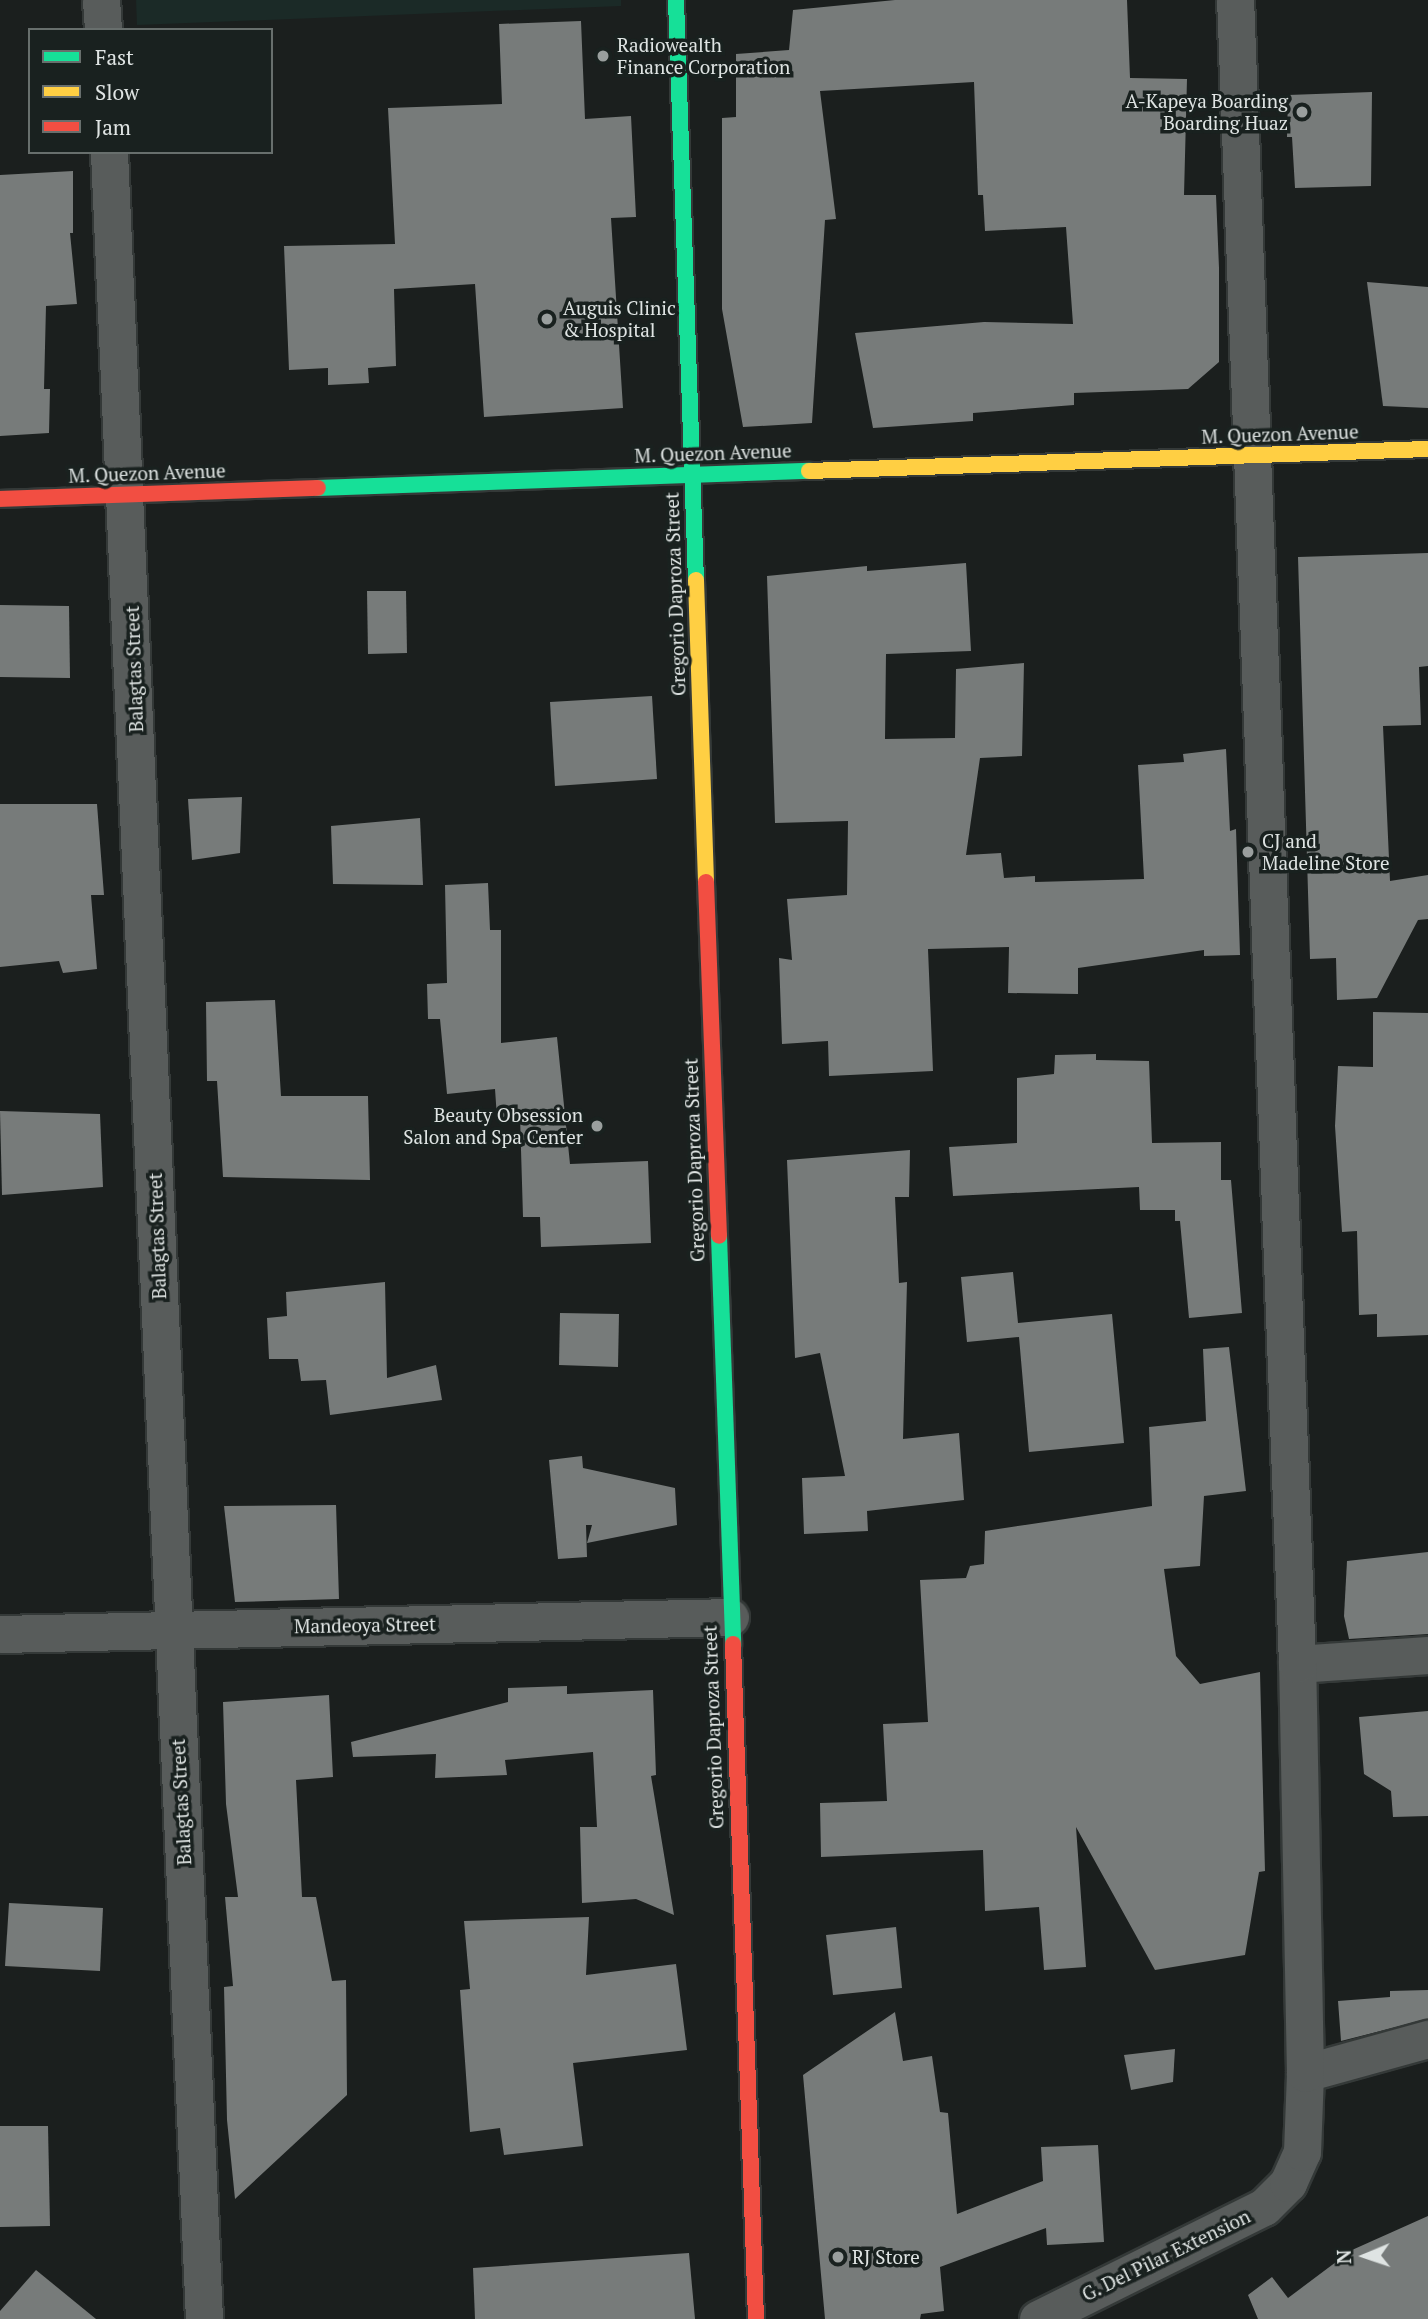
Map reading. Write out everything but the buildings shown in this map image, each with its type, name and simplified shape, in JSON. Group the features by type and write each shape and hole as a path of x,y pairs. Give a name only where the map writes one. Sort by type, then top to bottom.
{"street":[{"path":"101,0 103,28"},
{"name":"Gregorio Daproza Street","path":"676,0 756,2319"},
{"path":"1235,0 1297,1664 1306,2073 1428,2039"},
{"name":"Balagtas Street","path":"109,154 127,494 204,2319"},
{"name":"M. Quezon Avenue","path":"0,499 1428,449"},
{"name":"Mandeoya Street","path":"0,1634 730,1617"},
{"path":"1297,1664 1428,1655"},
{"name":"G. Del Pilar Extension","path":"1038,2319 1264,2207 1289,2183 1303,2152 1306,2073"}],"shaded area":[{"path":"136,0 621,0 621,6 137,25"}],"traffic: fast":[{"path":"676,0 696,580"},
{"path":"318,488 809,471"},
{"path":"719,1236 733,1644"}],"traffic: slow":[{"path":"809,471 1428,449"},
{"path":"696,580 706,882"}],"traffic: jam":[{"path":"0,499 318,488"},
{"path":"706,882 719,1236"},
{"path":"733,1644 756,2319"}],"place":[{"name":"Radiowealth Finance Corporation","path":"603,56"},
{"name":"A-Kapeya Boarding Boarding Huaz","path":"1302,112"},
{"name":"Auguis Clinic & Hospital","path":"547,319"},
{"name":"CJ and Madeline Store","path":"1248,852"},
{"name":"Beauty Obsession Salon and Spa Center","path":"597,1126"},
{"name":"RJ Store","path":"838,2257"}]}
